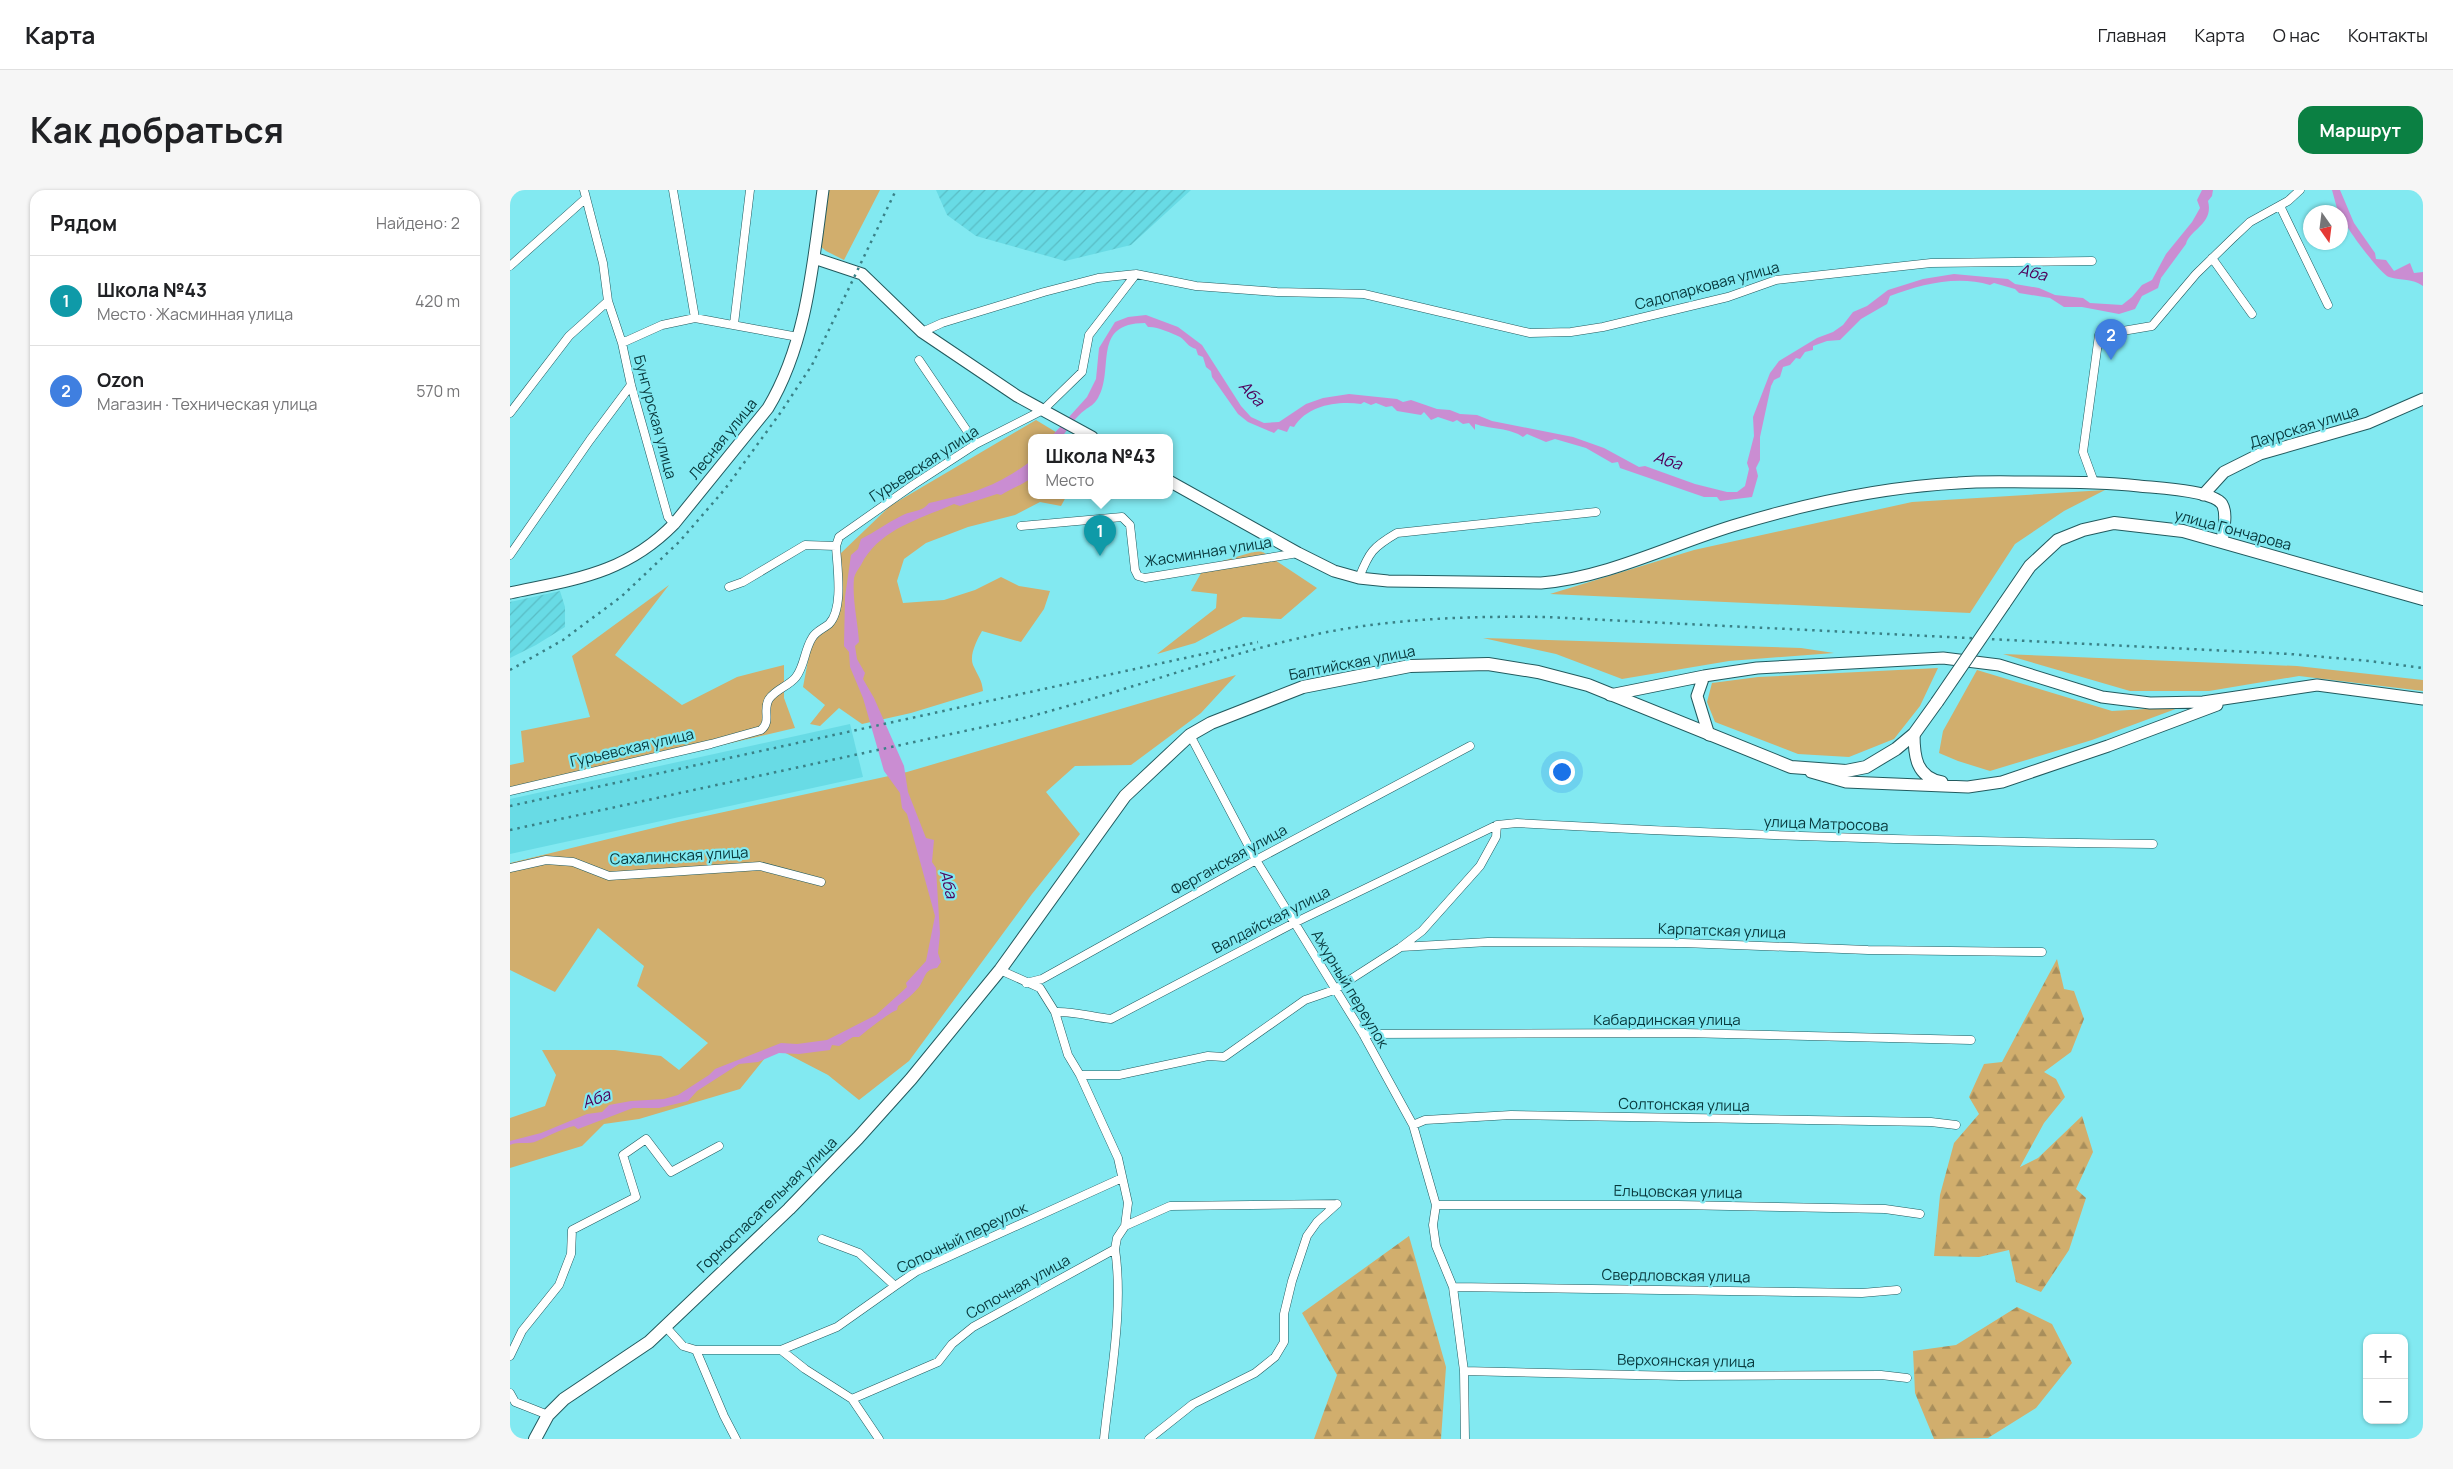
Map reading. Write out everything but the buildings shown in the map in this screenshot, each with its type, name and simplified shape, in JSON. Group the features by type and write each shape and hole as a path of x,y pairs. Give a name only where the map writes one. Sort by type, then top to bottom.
{"main road":[{"name":"Лесная улица","path":"510,593 608,570 634,557 662,537 768,408 781,387 798,337 814,258 823,190"},
{"path":"814,258 862,274 922,332 1017,396 1087,434"},
{"name":"Даурская улица","path":"2203,496 2224,472 2260,454 2368,423 2423,399"},
{"path":"1173,483 1334,571 1359,578 1388,581 1542,583 1562,581 1595,573 1739,524 1855,496 1916,486 1959,483 2094,482 2186,491 2216,499 2223,505 2225,515 2222,541"},
{"name":"улица Гончарова","path":"1937,702 2030,566 2058,540 2083,530 2114,522 2183,531 2423,599"},
{"path":"1610,695 1704,676 1776,667 1943,658 1999,665 2102,698 2150,703 2203,702 2317,685 2423,699"},
{"name":"Балтийская улица","path":"1000,970 1125,796 1190,735 1211,723 1303,687 1410,666 1496,665 1538,672 1588,685 1792,767 1827,771 1846,771 1866,767 1896,749 1914,734 1937,702"},
{"path":"1704,676 1697,696 1709,735"},
{"path":"1792,767 1846,782 1968,787 2002,782 2029,774 2237,697"},
{"path":"1914,734 1918,768 1936,780 1968,787"},
{"name":"Горноспасательная улица","path":"535,1439 548,1415 564,1399 648,1342 858,1138 911,1079 1000,970"}],"street":[{"name":"Бунгурская улица","path":"584,190 603,263 608,301 622,343 631,385 668,517 674,524"},
{"path":"672,190 695,318"},
{"path":"734,324 750,190"},
{"path":"2094,482 2083,452 2099,335 2152,326 2196,274 2250,222 2280,206 2300,190"},
{"path":"510,266 585,199"},
{"path":"2280,206 2328,305"},
{"path":"2212,258 2252,314"},
{"name":"Садопарковая улица","path":"1136,274 1196,286 1277,292 1364,294 1530,333 1571,332 1662,313 1728,297 1776,280 1931,263 2092,261"},
{"path":"922,332 942,323 1044,292 1098,278 1136,274"},
{"name":"Гурьевская улица","path":"510,791 711,744 760,730 766,726 768,720 768,701 795,678 803,664 811,639 819,630 829,624 838,609 836,546 839,537 976,444 1047,412 1082,372 1089,335 1136,274"},
{"path":"510,413 569,336 608,301"},
{"name":"Бунгурская улица","path":"622,343 662,325 695,318 798,337"},
{"path":"919,360 976,444"},
{"path":"510,555 590,440 631,385"},
{"path":"1359,578 1366,561 1376,545 1397,533 1596,512"},
{"name":"Жасминная улица","path":"1021,526 1122,517 1130,525 1135,570 1138,576 1145,578 1298,553"},
{"path":"729,587 743,582 805,545 836,546"},
{"name":"Ажурный переулок","path":"1190,735 1256,860 1334,990 1363,1034 1413,1125 1436,1205"},
{"name":"Ферганская улица","path":"1026,982 1042,979 1256,860 1470,746"},
{"name":"улица Матросова","path":"1497,825 1517,823 1723,835 1970,842 2153,844"},
{"name":"Валдайская улица","path":"1055,1012 1072,1011 1088,1017 1111,1018 1294,923 1497,825"},
{"name":"Карпатская улица","path":"1080,1075 1118,1075 1208,1056 1224,1058 1305,1000 1334,990 1401,947 1422,931 1480,866 1496,837 1497,825"},
{"name":"Сахалинская улица","path":"510,868 546,860 573,862 609,876 760,866 821,882"},
{"name":"Карпатская улица","path":"1401,947 1488,942 1683,943 1868,950 2042,952"},
{"path":"1000,970 1040,988 1055,1012 1068,1054 1080,1075 1118,1158 1128,1203 1125,1226 1117,1238 1115,1250 1117,1264 1116,1327 1104,1439"},
{"name":"Кабардинская улица","path":"1363,1034 1684,1033 1971,1040"},
{"name":"Солтонская улица","path":"1413,1125 1425,1120 1511,1115 1931,1122 1956,1125"},
{"path":"510,1356 522,1331 559,1284 571,1254 572,1230 636,1197 623,1156 646,1139 671,1172 719,1146"},
{"name":"Сопочный переулок","path":"822,1239 860,1253 895,1286 917,1272 1122,1178"},
{"path":"1125,1226 1170,1206 1337,1204 1317,1222 1307,1236 1292,1281 1284,1314 1284,1342 1275,1358 1255,1373 1193,1404 1150,1439"},
{"path":"1436,1205 1433,1225 1436,1246 1453,1287 1464,1371 1465,1439"},
{"name":"Ельцовская улица","path":"1436,1205 1678,1205 1885,1210 1920,1214"},
{"name":"Сопочная улица","path":"852,1399 938,1362 952,1344 973,1327 1115,1250"},
{"path":"665,1326 684,1346 696,1350 781,1350 837,1327 895,1286"},
{"name":"Свердловская улица","path":"1453,1287 1862,1293 1897,1290"},
{"path":"696,1350 724,1416 736,1439"},
{"path":"781,1350 805,1369 852,1399 879,1439"},
{"name":"Верхоянская улица","path":"1464,1371 1680,1376 1881,1375 1907,1378"},
{"path":"510,1393 515,1402 548,1415"}],"shaded area":[{"path":"936,190 1191,190 1131,245 1065,261 976,236 947,215"},
{"path":"2202,190 2213,190 2212,196 2208,201 2209,209 2205,221 2188,239 2161,278 2158,288 2142,296 2135,309 2119,314 2082,307 2064,307 2050,298 2019,293 2015,289 1994,283 1990,285 1965,281 1939,282 1890,296 1887,304 1861,319 1840,340 1827,341 1813,346 1813,350 1805,352 1800,359 1796,358 1790,365 1783,367 1780,377 1774,380 1771,386 1760,437 1760,460 1756,468 1758,476 1752,497 1720,501 1717,497 1704,497 1620,468 1618,462 1612,463 1586,448 1555,439 1546,442 1527,434 1523,437 1506,430 1475,424 1475,430 1469,423 1463,424 1457,420 1453,422 1438,417 1431,420 1424,412 1421,415 1397,411 1392,406 1386,407 1376,403 1371,405 1364,402 1361,404 1342,403 1324,406 1307,414 1294,427 1290,426 1287,432 1278,429 1274,433 1248,422 1238,414 1212,377 1211,371 1206,367 1203,357 1198,355 1196,349 1180,337 1160,329 1148,327 1145,323 1128,325 1117,331 1111,339 1103,386 1098,398 1078,416 1064,434 1054,434 1087,397 1096,379 1099,348 1115,322 1128,317 1146,315 1178,327 1202,345 1241,406 1251,417 1264,423 1279,422 1306,404 1323,398 1349,394 1397,399 1403,402 1411,400 1437,409 1450,410 1460,414 1477,415 1492,421 1573,437 1604,448 1639,467 1645,466 1695,484 1727,492 1737,492 1745,486 1749,469 1747,463 1754,436 1753,417 1770,373 1779,361 1843,325 1853,312 1867,306 1888,290 1923,279 1954,274 2008,279 2015,284 2039,288 2055,295 2083,298 2090,303 2122,305 2142,285 2152,280 2166,254 2192,222 2200,208 2197,200"},
{"path":"2332,190 2340,190 2346,205 2336,205"},
{"path":"2348,209 2354,223 2375,253 2376,259 2386,260 2394,271 2410,263 2414,273 2423,272 2423,286 2419,283 2389,277 2384,274 2348,227"},
{"path":"1028,463 1028,480 1001,495 997,494 960,506 954,504 914,520 889,534 878,542 869,553 854,578 859,642 855,646 857,659 865,673 863,679 874,698 904,766 908,792 926,838 934,840 932,862 936,868 940,934 938,953 941,962 937,968 927,972 919,987 898,1006 897,1010 859,1037 853,1037 839,1046 832,1045 830,1050 799,1054 779,1053 758,1062 739,1064 697,1091 688,1101 659,1108 633,1108 578,1129 574,1126 534,1142 510,1145 510,1141 541,1133 587,1114 602,1112 609,1105 631,1101 664,1099 678,1095 715,1069 781,1043 797,1044 827,1040 876,1015 907,987 906,983 926,961 935,916 907,814 902,808 900,793 884,771 863,698 850,667 849,652 844,646 845,597 851,555 858,549 861,539 901,516 920,510 929,503 994,484"},
{"path":"560,591 565,607 565,627 510,658 510,602"},
{"path":"850,724 863,777 510,854 510,799"}],"green space":[{"path":"822,190 880,190 844,260 826,251 819,245"},
{"path":"1036,420 1059,434 1028,434 1028,499 1065,499 1061,506 1040,502 1015,515 968,527 926,543 904,559 897,581 903,603 944,600 975,590 1001,577 1019,586 1050,591 1044,609 1021,642 982,631 974,648 972,661 981,681 983,691 911,713 862,724 839,708 820,726 810,724 825,705 803,687 813,634 835,620 841,553 890,506"},
{"path":"2105,490 2064,511 2015,544 1970,613 1550,594 1694,550 1912,502"},
{"path":"1260,550 1317,588 1281,619 1243,617 1195,643 1157,654 1216,608 1217,594 1191,591 1205,566"},
{"path":"669,585 615,655 682,705 737,677 784,665 784,698 795,728 510,795 510,765 524,762 521,731 590,717 572,656"},
{"path":"1483,638 1801,648 1834,653 1729,661 1622,679 1556,654"},
{"path":"2003,654 2297,666 2423,680 2423,691 2299,676 2209,691 2130,691"},
{"path":"1938,668 1920,706 1894,739 1849,757 1798,754 1715,722 1707,702 1712,683 1758,677"},
{"path":"1977,670 2112,711 2181,707 2092,740 1990,771 1939,753 1943,731"},
{"path":"1236,675 1201,713 1131,765 1075,766 1046,792 1080,834 1032,894 909,1061 859,1100 828,1075 774,1047 740,1089 639,1119 604,1124 582,1146 510,1168 510,1118 545,1106 556,1075 542,1050 615,1050 661,1056 679,1070 708,1043 637,986 644,966 598,928 555,992 510,970 510,863 678,822 907,772"},
{"path":"2057,959 2064,989 2074,991 2084,1019 2071,1052 2044,1072 2056,1079 2065,1097 2044,1123 2020,1167 2038,1158 2082,1116 2093,1152 2076,1189 2086,1198 2069,1250 2041,1292 2016,1282 2009,1250 1979,1257 1934,1256 1940,1195 1954,1143 1979,1114 1969,1097 1984,1064 2002,1062"},
{"path":"1409,1236 1446,1367 1441,1439 1314,1439 1337,1375 1302,1313"},
{"path":"2017,1307 2052,1324 2072,1363 2036,1408 1988,1438 1934,1439 1915,1393 1913,1351 1956,1345"}],"railway":[{"path":"510,670 563,640 622,596 680,541 725,489 781,412 812,365 896,190"},
{"path":"510,830 1020,719 1298,638 1364,626 1416,620 1546,617 2290,654 2423,668"},
{"path":"510,806 1258,642"}],"place":[{"name":"Ozon","path":"2111,360"},
{"name":"Школа №43","path":"1100,556"}],"water label":[{"name":"Аба","path":"2033,272"},
{"name":"Аба","path":"1252,393"},
{"name":"Аба","path":"1668,460"},
{"name":"Аба","path":"949,884"},
{"name":"Аба","path":"596,1098"}]}
